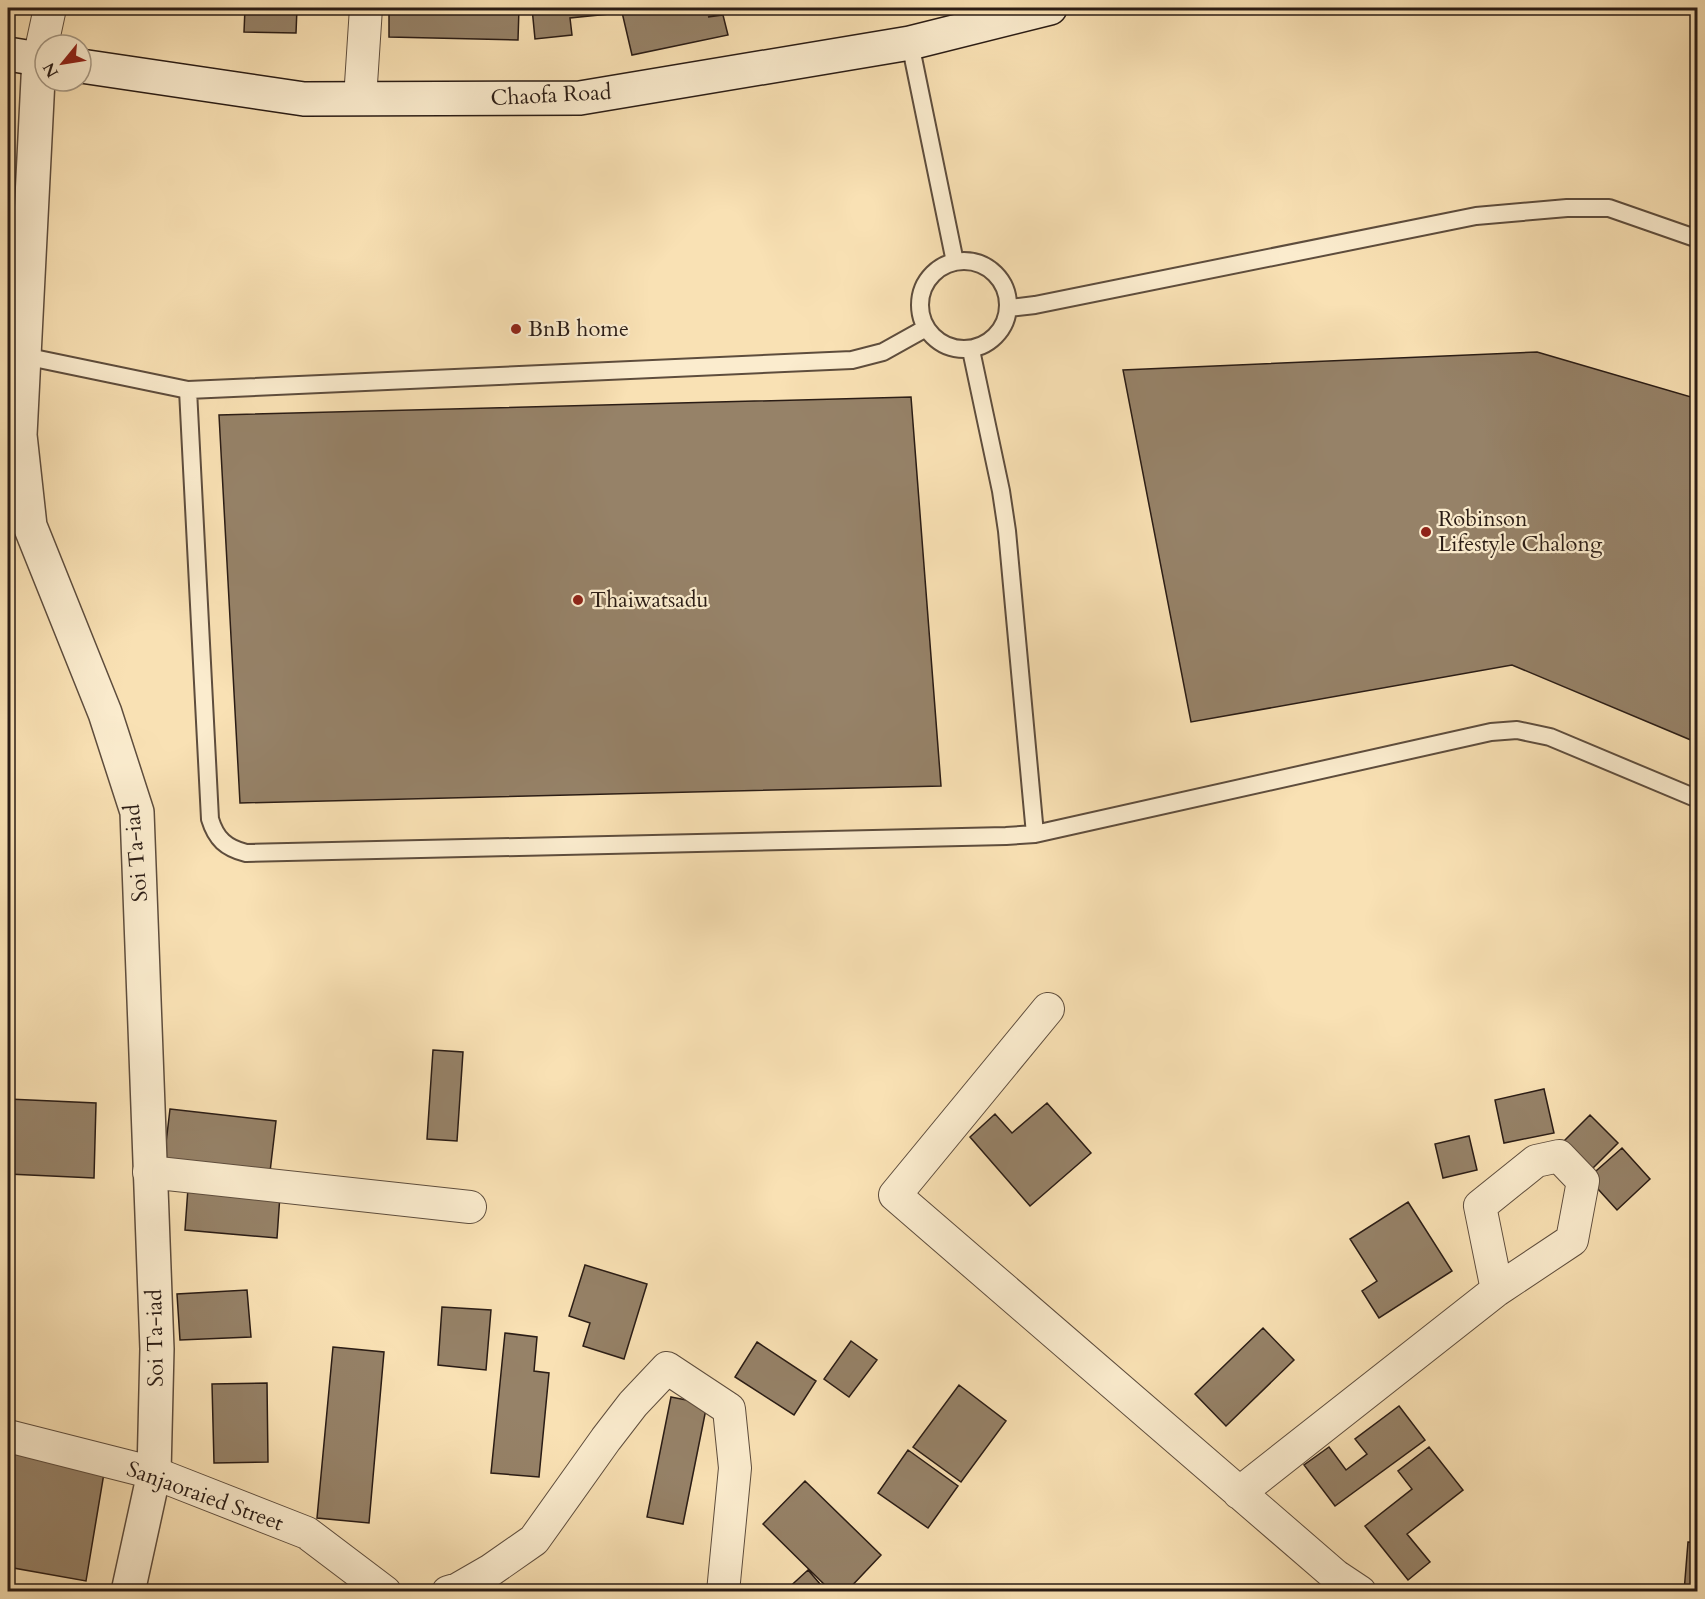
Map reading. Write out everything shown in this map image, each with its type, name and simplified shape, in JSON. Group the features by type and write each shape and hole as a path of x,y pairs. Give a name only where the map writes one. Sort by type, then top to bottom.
{"street":[{"path":"30,58 50,8"},
{"path":"360,99 366,8"},
{"name":"Chaofa Road","path":"93,68 304,99 580,98 910,43 1033,10"},
{"name":"Soi Ta-iad","path":"30,58 24,356 20,435 30,526 105,712 137,812 157,1349 154,1473 128,1592"},
{"path":"1048,1009 895,1195 1336,1576 1360,1592"},
{"path":"149,1172 470,1207"},
{"path":"1239,1493 1497,1290"},
{"path":"448,1592 491,1570 534,1540 606,1439 633,1404 666,1368 729,1409 735,1468 723,1592"},
{"name":"Sanjaoraied Street","path":"8,1436 154,1473 307,1533 385,1592"}],"lane":[{"path":"910,43 955,262"},
{"path":"1009,308 1035,305 1476,216 1505,213 1567,208 1610,208 1698,239"},
{"path":"969,261 993,271 1002,282 1007,295 1009,308 1005,323 997,336 985,345 971,350 945,346 926,328 921,315 920,301 924,288 942,267 955,262 969,261"},
{"path":"24,356 188,390 852,360 883,352 926,328"},
{"path":"971,350 1001,491 1007,531 1035,834"},
{"path":"188,390 210,819 213,830 221,842 233,850 246,853 1035,834 1491,732 1517,730 1550,737 1698,799"}],"building":[{"path":"245,8 297,8 296,33 244,32"},
{"path":"389,8 519,8 518,40 389,37"},
{"path":"532,8 609,8 609,14 570,18 572,35 535,39"},
{"path":"621,8 749,8 708,17 723,15 728,35 632,55"},
{"name":"Robinson Lifestyle Chalong","path":"1537,352 1698,399 1698,743 1512,665 1191,722 1123,370"},
{"name":"Thaiwatsadu","path":"911,397 941,786 240,803 219,415"},
{"path":"433,1050 463,1052 457,1141 427,1139"},
{"path":"1544,1089 1554,1133 1504,1143 1495,1100"},
{"path":"8,1099 96,1103 94,1178 8,1174"},
{"path":"1047,1103 1091,1153 1030,1206 970,1137 995,1114 1012,1133"},
{"path":"170,1109 276,1121 270,1172 164,1160"},
{"path":"1590,1115 1618,1143 1588,1173 1560,1145"},
{"path":"1469,1136 1477,1170 1443,1178 1435,1144"},
{"path":"1622,1148 1650,1179 1617,1210 1588,1178"},
{"path":"188,1188 280,1195 277,1238 185,1230"},
{"path":"1408,1202 1452,1271 1379,1318 1362,1291 1377,1281 1350,1239"},
{"path":"585,1265 647,1284 624,1359 583,1346 590,1323 569,1316"},
{"path":"247,1290 251,1337 180,1340 177,1294"},
{"path":"442,1307 491,1310 486,1370 438,1365"},
{"path":"1263,1328 1294,1360 1226,1426 1195,1394"},
{"path":"505,1333 537,1337 534,1371 549,1373 539,1477 491,1473"},
{"path":"851,1341 877,1360 849,1397 824,1379"},
{"path":"757,1342 816,1381 794,1415 735,1377"},
{"path":"333,1347 384,1352 369,1523 317,1518"},
{"path":"267,1383 268,1462 214,1463 212,1384"},
{"path":"959,1385 1006,1421 961,1482 913,1447"},
{"path":"671,1397 707,1404 683,1524 647,1517"},
{"path":"1399,1406 1425,1440 1335,1506 1304,1465 1329,1447 1346,1470 1367,1454 1355,1439"},
{"path":"1429,1447 1463,1490 1407,1534 1430,1562 1408,1580 1365,1526 1412,1489 1398,1471"},
{"path":"8,1450 105,1467 86,1581 8,1567"},
{"path":"908,1450 958,1486 928,1528 878,1493"},
{"path":"805,1481 881,1555 846,1592 832,1592 763,1524"},
{"path":"1688,1542 1698,1543 1698,1592 1684,1592"},
{"path":"808,1570 827,1592 784,1592"},
{"path":"8,1586 62,1589 61,1592 8,1592"}],"place":[{"name":"BnB home","path":"516,329"},
{"name":"Robinson Lifestyle Chalong","path":"1426,532"},
{"name":"Thaiwatsadu","path":"578,600"}]}
